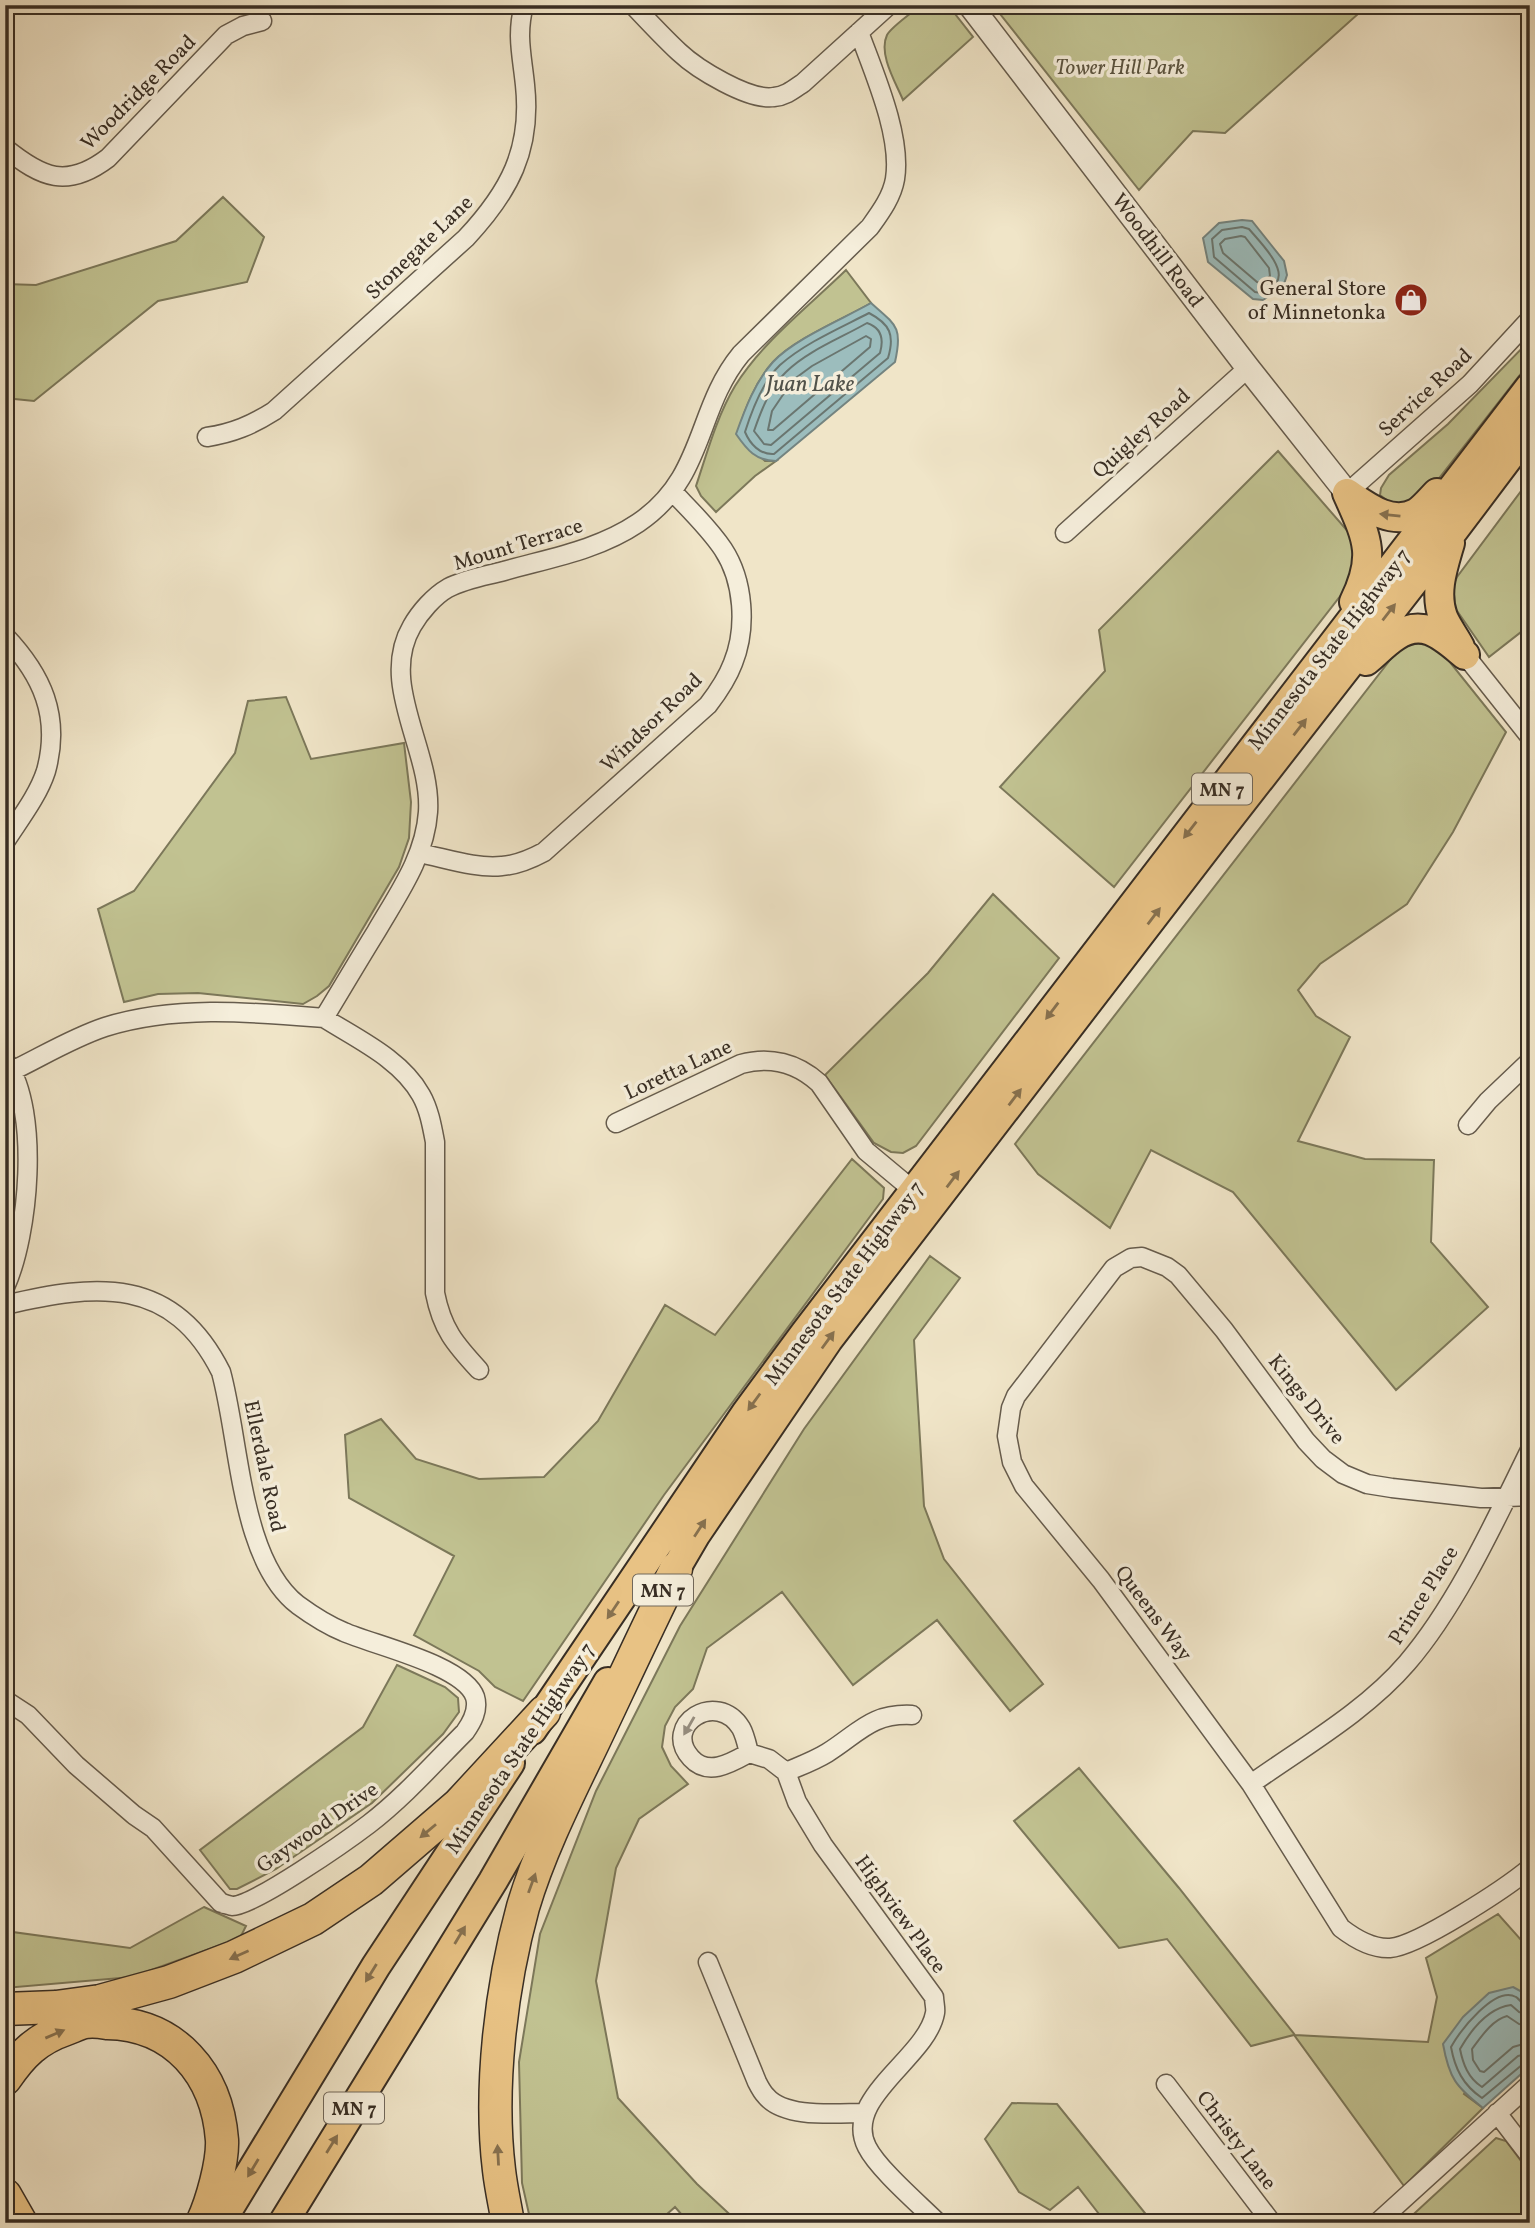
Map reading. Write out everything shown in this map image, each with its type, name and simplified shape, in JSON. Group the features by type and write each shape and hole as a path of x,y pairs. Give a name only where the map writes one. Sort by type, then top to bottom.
{"highway":[{"path":"508,2223 498,2158 497,2063 510,1960 518,1927 541,1857 567,1796 676,1569"},
{"path":"5,2008 56,2007 100,2001 169,1982 234,1957 313,1919 371,1880 459,1804 544,1712"},
{"path":"5,2079 19,2058 47,2036 86,2022 122,2023 155,2031 177,2045 194,2064 211,2090 222,2142 212,2203 202,2223"},
{"path":"5,2195 21,2223"}],"main road":[{"name":"Minnesota State Highway 7","path":"283,2223 494,1881 542,1794 704,1522 828,1340 1341,654 1482,450 1530,387"},
{"name":"Minnesota State Highway 7","path":"220,2223 376,1966 746,1413 914,1191 1341,654 1454,530 1530,429"},
{"path":"1347,493 1377,513 1401,516 1416,513 1482,450"},
{"path":"1347,493 1364,530 1369,558 1341,654 1356,667 1398,634 1417,628 1440,633 1465,655"},
{"path":"1454,530 1440,577 1439,597 1443,617 1465,655"}],"street":[{"name":"Stonegate Lane","path":"207,437 231,433 254,424 274,411 466,238 489,213 508,186 521,153 527,118 519,50 524,5"},
{"path":"633,5 689,60 759,97 790,93 889,5"},
{"name":"Woodhill Road","path":"970,5 1347,493"},
{"name":"Woodridge Road","path":"5,148 39,172 57,177 75,176 93,170 108,158 226,35 243,26 262,21"},
{"name":"Mount Terrace","path":"324,1018 408,878 419,853 428,812 427,783 421,753 404,702 400,676 402,651 411,627 426,606 447,589 471,579 580,551 612,538 640,522 673,492 687,470 721,383 730,367 870,227 890,194 895,181 897,156 892,130 859,32"},
{"name":"Service Road","path":"1347,493 1470,384 1530,319"},
{"name":"Quigley Road","path":"1065,533 1248,368"},
{"name":"Windsor Road","path":"419,853 501,867 526,861 544,852 708,705 722,687 734,662 740,630 741,597 724,550 673,492"},
{"path":"5,636 25,657 41,683 49,711 50,742 46,771 5,842"},
{"path":"1465,655 1530,737"},
{"path":"5,1287 18,1246 26,1184 23,1101 9,1066 103,1028 144,1017 186,1012 324,1018 386,1058 405,1073 421,1094 430,1117 435,1142 435,1293 445,1327 454,1343 479,1370"},
{"name":"Loretta Lane","path":"617,1123 741,1064 755,1060 783,1062 809,1074 819,1083 866,1151 914,1191"},
{"path":"1468,1125 1488,1101 1530,1061"},
{"name":"Kings Drive","path":"1131,1258 1142,1257 1154,1261 1178,1275 1224,1330 1306,1441 1343,1475 1367,1484 1481,1498 1530,1496"},
{"name":"Queens Way","path":"1131,1258 1114,1268 1022,1385 1011,1408 1007,1436 1016,1474 1101,1580 1251,1784 1341,1928 1353,1938 1387,1948 1408,1945 1530,1868"},
{"name":"Ellerdale Road","path":"5,1305 78,1291 105,1290 131,1293 164,1307 179,1318 203,1342 221,1373 251,1520 259,1550 273,1578 295,1602 319,1620 346,1633 433,1664 459,1679 475,1697"},
{"name":"Prince Place","path":"1251,1784 1359,1706 1406,1664 1441,1616 1530,1450"},
{"name":"Gaywood Drive","path":"5,1699 27,1715 76,1765 153,1828 221,1903 231,1906 254,1898 301,1871 368,1825 465,1732 473,1719 475,1697"},
{"path":"749,1753 769,1759 786,1772 824,1755 873,1721 894,1714 912,1715"},
{"name":"Highview Place","path":"786,1772 797,1802 823,1845 934,1997 935,2013 928,2031 873,2099 865,2113"},
{"path":"708,1962 757,2082 767,2098 783,2108 801,2112 865,2113 863,2129 866,2146 937,2223"},
{"name":"Christy Lane","path":"1166,2084 1272,2223"},
{"path":"1377,2223 1530,2084"},
{"path":"1497,2113 1530,2156"}],"green space":[{"path":"921,5 948,5 973,37 903,100 886,59 885,43 893,28"},
{"name":"Tower Hill Park","path":"993,5 1368,5 1225,133 1193,131 1139,190"},
{"path":"223,197 264,237 247,282 158,301 34,401 5,398 5,284 36,285 176,241"},
{"path":"846,270 871,303 793,345 773,362 761,378 751,396 737,434 765,461 776,461 755,476 716,512 701,496 696,486 713,435 735,386 772,339"},
{"path":"1530,340 1530,362 1429,491 1420,500 1394,506 1380,495 1389,475 1448,424"},
{"path":"1278,451 1351,535 1356,554 1348,586 1114,887 1000,787 1105,671 1099,630"},
{"path":"1530,479 1530,625 1489,657 1453,605 1452,588 1457,577"},
{"path":"1418,641 1437,646 1506,732 1453,832 1407,904 1320,964 1298,990 1316,1016 1350,1037 1298,1141 1365,1159 1434,1160 1431,1242 1488,1307 1396,1390 1233,1192 1151,1150 1110,1228 1038,1174 1015,1144 1397,651"},
{"path":"286,697 311,759 404,743 411,802 409,838 399,867 329,986 303,1004 198,993 158,994 124,1002 98,909 134,891 235,753 248,701"},
{"path":"993,894 1059,958 916,1146 903,1153 891,1152 874,1143 825,1075 928,973"},
{"path":"852,1159 884,1188 883,1199 664,1495 523,1701 495,1687 479,1671 414,1635 454,1556 349,1498 345,1435 381,1419 416,1459 479,1479 544,1477 598,1421 665,1305 715,1335"},
{"path":"930,1256 960,1278 914,1340 924,1506 944,1559 1043,1684 1010,1711 937,1620 853,1685 782,1592 707,1648 693,1689 675,1707 665,1726 662,1747 671,1766 688,1784 639,1819 616,1868 596,1981 618,2098 697,2184 739,2223 689,2223 675,2207 657,2223 531,2223 522,2183 519,2062 540,1934 596,1791 680,1626 804,1429"},
{"path":"397,1665 445,1687 458,1698 459,1712 443,1734 372,1803 276,1869 237,1889 230,1889 200,1850 363,1727"},
{"path":"1079,1768 1179,1888 1295,2035 1428,2042 1437,1997 1426,1958 1498,1914 1530,1950 1530,2004 1524,1993 1464,2094 1483,2108 1404,2186 1294,2035 1251,2046 1167,1939 1119,1948 1014,1821"},
{"path":"204,1907 246,1926 240,1938 132,1977 5,1988 5,1931 130,1948"},
{"path":"1012,2103 1057,2104 1153,2223 1106,2223 1078,2187 1050,2210 1019,2192 985,2139"},
{"path":"1496,2138 1506,2141 1530,2173 1530,2223 1404,2223"}],"water":[{"path":"1252,221 1284,261 1287,275 1283,287 1263,300 1253,299 1208,262 1203,238 1219,223"},
{"name":"Juan Lake","path":"871,303 892,322 898,334 895,362 776,461 753,454 736,434 751,396 773,362 793,345"},
{"path":"1513,1987 1524,1993 1530,2004 1530,2066 1483,2108 1455,2081 1443,2044 1463,2017 1489,1993"}],"place":[{"name":"General Store of Minnetonka","path":"1411,300"}]}
